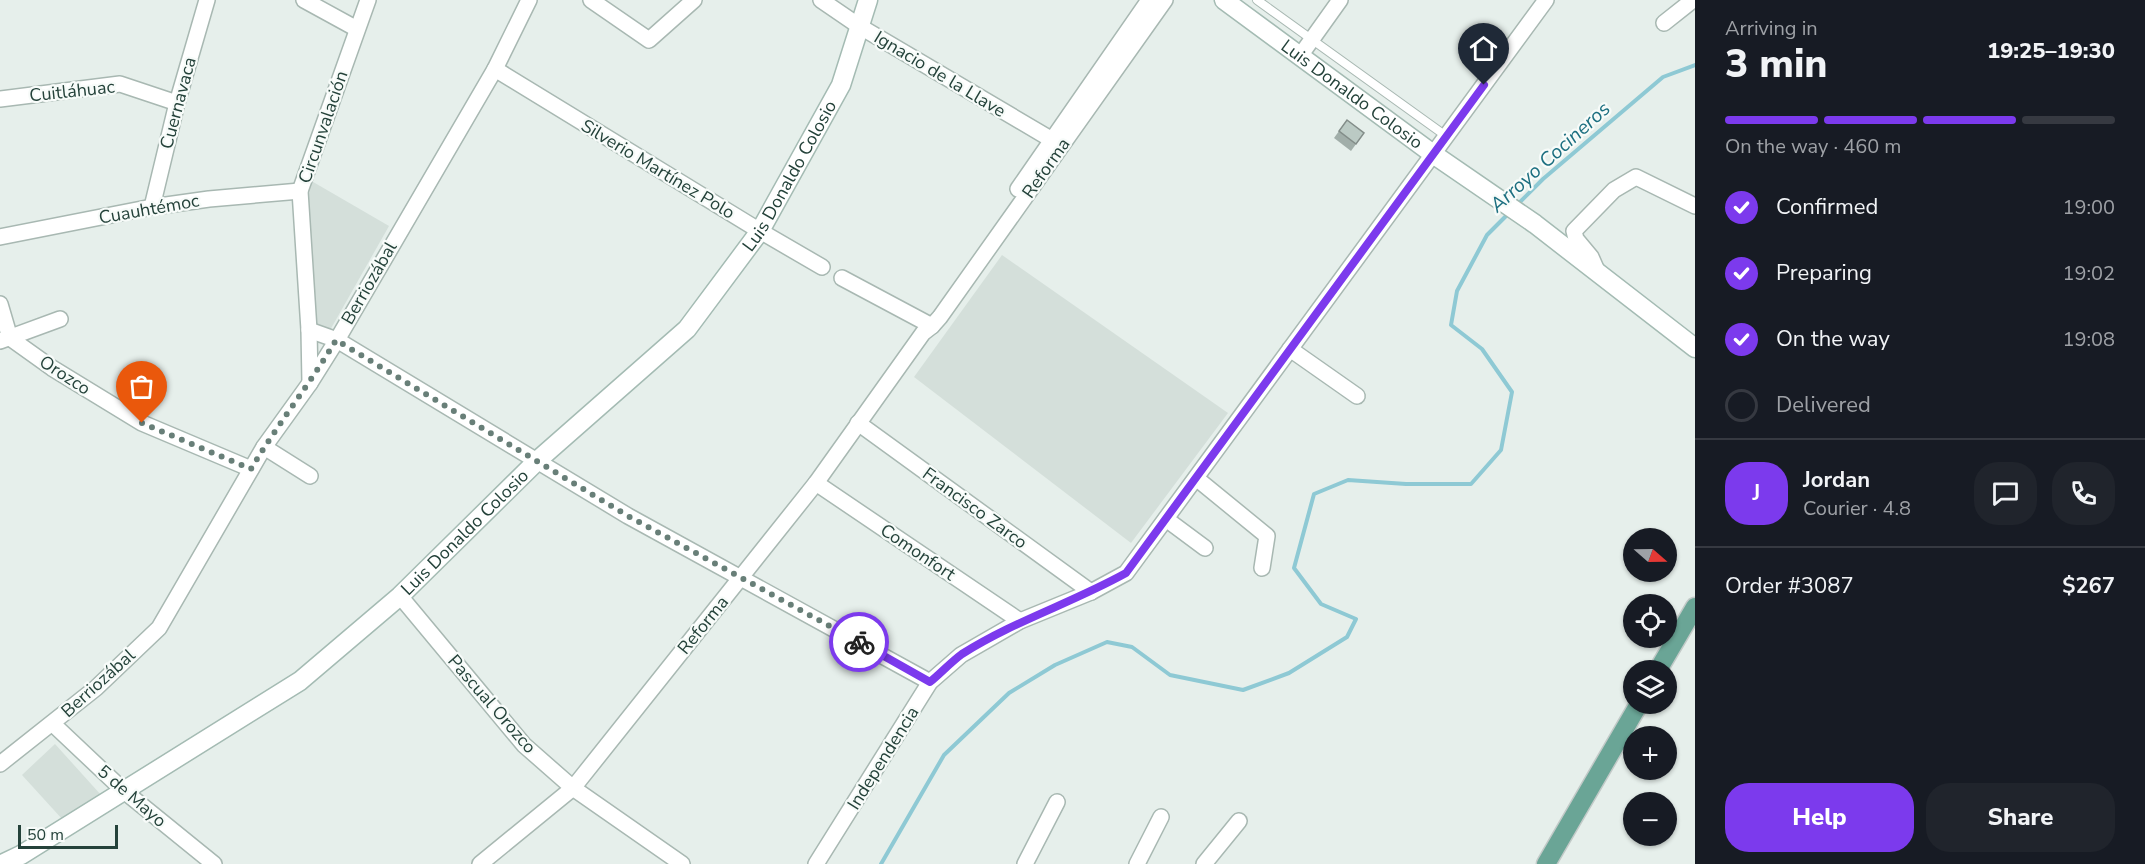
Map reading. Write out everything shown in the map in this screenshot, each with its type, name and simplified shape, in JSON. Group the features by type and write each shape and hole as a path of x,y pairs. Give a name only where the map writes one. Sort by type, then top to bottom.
{"main road":[{"name":"Luis Donaldo Colosio","path":"2,864 21,855 300,681 400,596 538,460 687,329 760,231 841,85 868,0"},
{"name":"Luis Donaldo Colosio","path":"1224,0 1433,154 1535,224 1695,348"},
{"path":"1664,660 1695,607"},
{"path":"1546,864 1633,714"}],"street":[{"name":"Cuernavaca","path":"152,207 177,103 207,0"},
{"path":"304,0 357,29"},
{"name":"Circunvalación","path":"310,383 300,191 368,0"},
{"name":"Berriozábal","path":"0,764 96,688 159,628 264,447 310,383 336,340 495,69 529,0"},
{"path":"591,0 649,40 694,0"},
{"name":"Ignacio de la Llave","path":"821,0 859,26 1057,143"},
{"name":"Reforma","path":"1130,39 1149,0"},
{"name":"Reforma","path":"480,864 573,788 816,483 1130,39 1165,0"},
{"path":"1300,56 1340,0"},
{"name":"Independencia","path":"816,864 930,682 961,655 1020,621 1091,592 1126,573 1546,0"},
{"path":"1664,23 1693,0"},
{"name":"Silverio Martínez Polo","path":"495,69 822,267"},
{"name":"Cuitláhuac","path":"0,99 120,84 177,103"},
{"name":"Luis Donaldo Colosio","path":"1598,273 1591,257 1576,239 1574,231 1614,190 1636,177 1695,206"},
{"name":"Cuauhtémoc","path":"0,237 152,207 209,199 300,191"},
{"path":"842,278 927,327"},
{"path":"0,304 5,339 60,319"},
{"path":"309,330 336,340 628,516 741,576 930,682"},
{"name":"Orozco","path":"5,339 142,423 251,469"},
{"path":"1290,349 1357,396"},
{"name":"Francisco Zarco","path":"858,423 1091,592"},
{"path":"264,447 310,476"},
{"path":"1196,478 1267,536 1262,568"},
{"name":"Comonfort","path":"816,483 1020,621"},
{"path":"1166,519 1205,548"},
{"name":"Pascual Orozco","path":"400,596 524,745 573,788 682,864"},
{"name":"5 de Mayo","path":"53,724 124,791 214,864"},
{"path":"1025,864 1057,801"},
{"path":"1137,864 1161,817"},
{"path":"1204,864 1239,821"}],"lane":[{"name":"Luis Donaldo Colosio","path":"1257,0 1446,136"}],"shaded area":[{"path":"308,179 389,226 329,332 311,322 303,192"},
{"path":"1002,255 1228,413 1131,543 914,377"},
{"path":"55,744 101,795 63,820 22,775"}],"building":[{"path":"1347,120 1364,133 1356,144 1339,131"}],"waterway":[{"name":"Arroyo Cocineros","path":"1516,206 1543,179 1663,77 1695,65"},
{"name":"Arroyo Cocineros","path":"881,864 944,755 1009,693 1055,665 1107,642 1132,647 1170,675 1243,690 1289,673 1347,637 1356,619 1321,604 1294,568 1314,494 1348,480 1406,484 1471,484 1501,450 1512,392 1482,349 1451,325 1457,291 1487,235 1509,213"}],"way so far":[{"path":"142,423 251,469 310,383 336,340 628,516 859,642"}],"route":[{"path":"859,642 930,682 961,655 1020,621 1091,592 1126,573 1484,85"}]}
